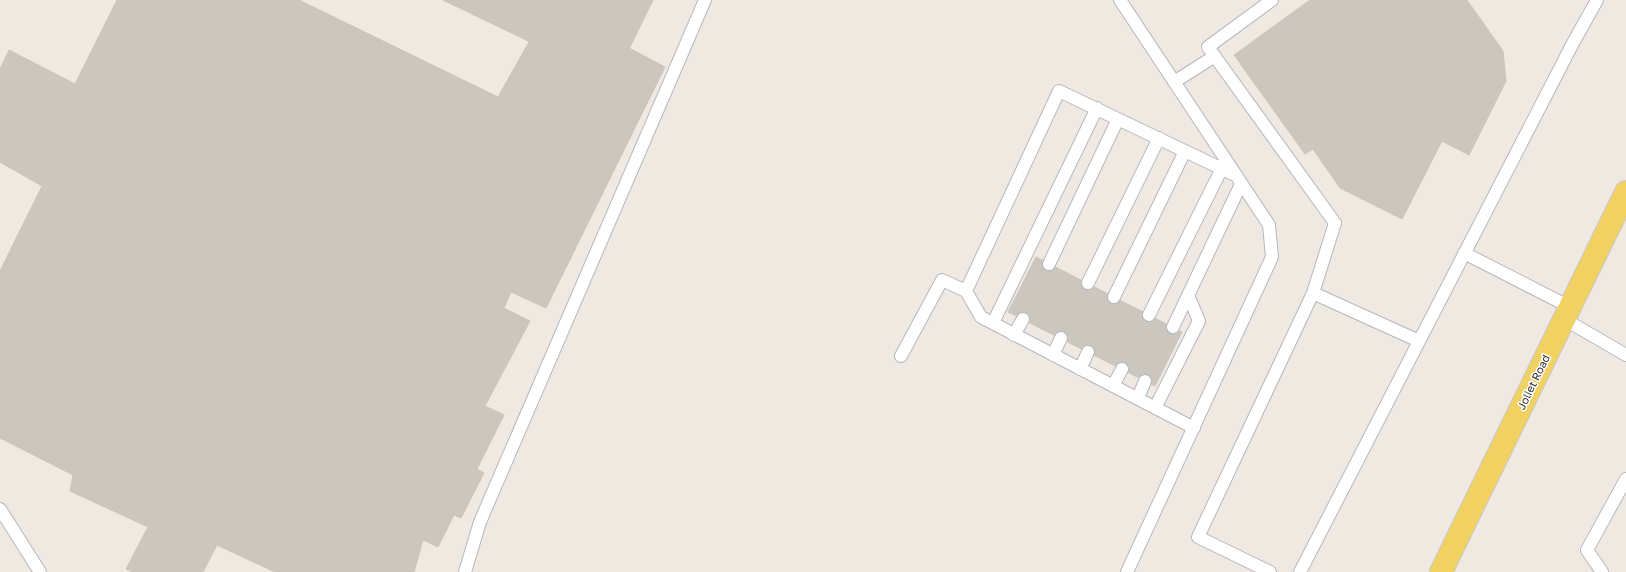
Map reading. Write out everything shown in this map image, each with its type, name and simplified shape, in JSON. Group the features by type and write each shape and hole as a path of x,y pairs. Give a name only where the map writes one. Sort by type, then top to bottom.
{"main road":[{"name":"Joliet Road","path":"1441,572 1626,192"}],"lane":[{"path":"465,572 480,522 705,0"},
{"path":"1120,0 1269,225 1272,257 1127,572"},
{"path":"1270,572 1198,537 1313,293 1335,223 1208,47 1272,0"},
{"path":"1300,572 1573,43 1597,0"},
{"path":"1174,82 1215,56"},
{"path":"966,290 1059,91 1222,168 1238,179"},
{"path":"992,323 1097,108"},
{"path":"1049,264 1118,119"},
{"path":"1088,283 1158,138"},
{"path":"1114,297 1185,151"},
{"path":"1149,315 1222,168"},
{"path":"1173,326 1238,179"},
{"path":"1464,253 1567,313 1626,355"},
{"path":"901,356 942,280 966,290 981,317 1194,428"},
{"path":"1313,293 1419,341"},
{"path":"1155,408 1199,321 1188,295"},
{"path":"1014,335 1023,319"},
{"path":"1053,355 1061,338"},
{"path":"1080,369 1088,352"},
{"path":"1114,386 1122,369"},
{"path":"1138,398 1145,381"},
{"path":"1602,572 1587,550 1626,479"},
{"path":"0,509 40,572"}],"building":[{"path":"117,0 299,0 498,97 529,42 613,82 629,48 665,67 546,308 511,292 504,308 530,321 485,406 504,415 477,469 484,473 461,518 454,515 438,547 423,540 414,572 275,572 217,545 203,572 132,572 126,569 148,527 70,491 73,475 0,438 0,271 42,186 0,162 0,69 9,50 75,84"},
{"path":"443,0 653,0 613,82"},
{"path":"1310,0 1467,0 1503,51 1506,81 1469,155 1442,141 1402,219 1340,188 1313,149 1305,154 1234,55"},
{"path":"1036,257 1182,332 1155,386 1008,312"}]}
